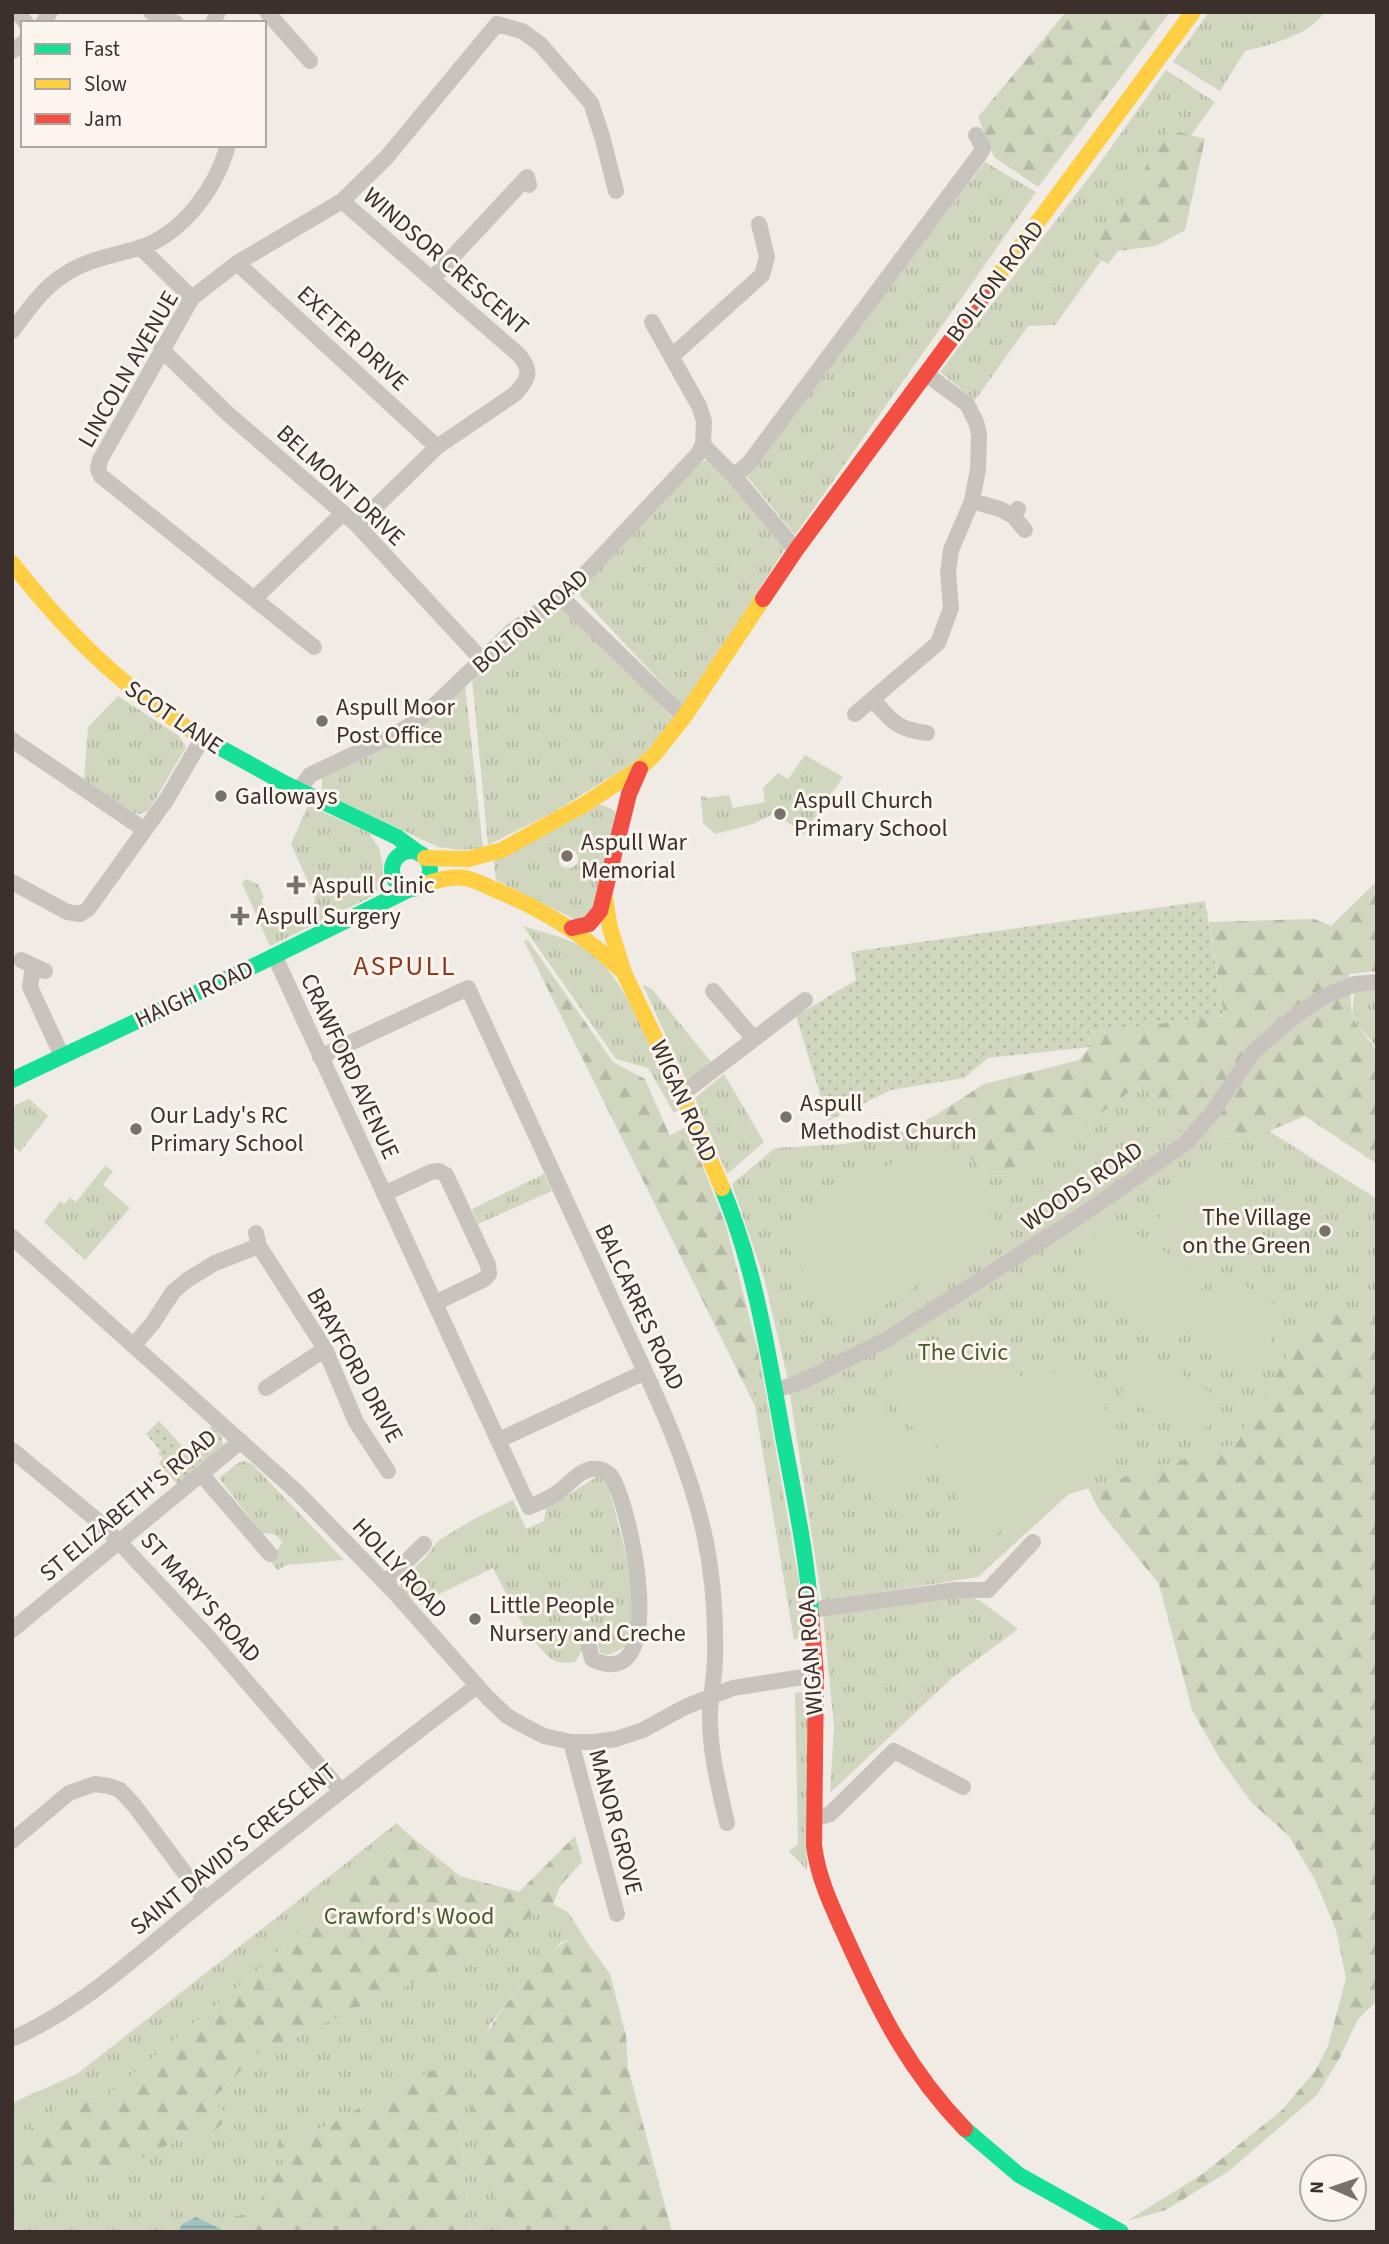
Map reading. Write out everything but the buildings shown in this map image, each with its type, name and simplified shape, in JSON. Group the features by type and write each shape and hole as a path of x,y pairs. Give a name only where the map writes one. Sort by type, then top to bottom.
{"main road":[{"name":"BOLTON ROAD","path":"423,856 468,859 502,850 585,804 640,768 667,740 796,550 1193,12"},
{"name":"SCOT LANE","path":"13,566 70,635 143,700 202,739 299,791 406,842 423,856"},
{"name":"BOLTON ROAD","path":"605,898 607,878 631,786 640,768"},
{"path":"585,804 596,803 612,809 621,824"},
{"path":"370,824 385,847 393,870 399,885 416,887 426,880 430,869 423,856 409,851 399,856 393,870 374,907"},
{"path":"502,850 494,863 494,871 501,888 508,893"},
{"name":"WIGAN ROAD","path":"416,887 461,877 508,893 572,928 599,948 624,973"},
{"name":"HAIGH ROAD","path":"12,1080 177,1000 275,957 416,887"},
{"path":"572,928 588,926 594,922 605,898"},
{"name":"WIGAN ROAD","path":"605,898 610,928 624,973 682,1094 731,1210 760,1308 776,1390 811,1610 816,1675 814,1845 817,1868 824,1888 883,2014 905,2055 924,2082 1005,2165 1041,2189 1121,2232"}],"street":[{"path":"150,12 171,21"},
{"path":"267,12 310,61"},
{"path":"498,18 540,44 591,103 616,191"},
{"name":"LINCOLN AVENUE","path":"314,646 101,477 98,469 100,460 192,298 237,263 342,201 386,158 498,18"},
{"path":"734,476 749,463 981,154 983,148 976,135"},
{"path":"12,331 47,286 83,264 154,242 191,213 208,191 224,161 228,147"},
{"path":"433,278 527,177 529,185"},
{"name":"WINDSOR CRESCENT","path":"342,201 518,354 526,362 528,374 515,394 437,447 357,525"},
{"path":"673,356 762,275 767,257 758,224"},
{"path":"140,247 192,298"},
{"name":"EXETER DRIVE","path":"237,263 437,447"},
{"path":"652,322 702,413 705,429 703,445 734,476 796,550"},
{"name":"BELMONT DRIVE","path":"161,349 228,414 357,525 483,661"},
{"path":"855,714 938,643 951,608 948,573 951,551 972,501 979,450 976,422 967,404 926,374"},
{"name":"BOLTON ROAD","path":"299,791 310,775 398,733 421,718 511,632 559,596 596,562 697,455 703,445"},
{"path":"972,501 1015,512 1026,530"},
{"path":"255,598 343,513"},
{"path":"559,596 684,717"},
{"path":"873,699 887,717 906,730 931,733"},
{"path":"12,882 67,912 80,914 92,905 167,799 202,739"},
{"path":"12,740 145,830"},
{"name":"CRAWFORD AVENUE","path":"275,957 531,1513 580,1474 592,1468 610,1474 616,1487 635,1555 639,1631 631,1653 621,1660 602,1664 588,1655"},
{"path":"33,966 30,987 62,1056"},
{"name":"WOODS ROAD","path":"776,1390 801,1382 886,1340 1074,1220 1186,1143 1211,1114 1254,1051 1300,1012 1325,996 1354,984 1377,982"},
{"name":"BALCARRES ROAD","path":"320,1057 468,988 681,1454 704,1535 714,1619 715,1662 710,1696 710,1722 715,1766 727,1823"},
{"path":"713,991 754,1040"},
{"path":"682,1094 805,1000"},
{"name":"CRAWFORD AVENUE","path":"384,1194 431,1172 439,1171 446,1175 488,1265 489,1274 484,1280 435,1303"},
{"name":"HOLLY ROAD","path":"12,1237 297,1492 386,1583 507,1716 544,1736 571,1742 617,1739 643,1730 710,1696 733,1688 816,1675"},
{"name":"BRAYFORD DRIVE","path":"133,1346 152,1324 173,1292 187,1280 257,1240 326,1349 356,1422 388,1471"},
{"path":"266,1388 326,1349"},
{"path":"499,1440 645,1372"},
{"name":"ST ELIZABETH'S ROAD","path":"12,1630 241,1441"},
{"name":"ST MARY'S ROAD","path":"12,1450 99,1522 120,1543 209,1638 341,1791"},
{"path":"202,1475 270,1554"},
{"path":"811,1610 955,1590 988,1590 1033,1542"},
{"path":"386,1583 424,1544"},
{"name":"SAINT DAVID'S CRESCENT","path":"12,2039 64,2012 477,1686"},
{"name":"MANOR GROVE","path":"571,1742 617,1914"},
{"path":"813,1819 830,1814 894,1751 963,1787"},
{"path":"12,1841 69,1793 95,1784 109,1786 120,1790 134,1805 205,1900"}],"green space":[{"path":"1066,12 1170,12 1038,187 994,157 978,117"},
{"path":"1209,12 1325,12 1299,33 1245,51 1220,91 1173,62"},
{"path":"1166,70 1215,102 1055,325 1028,326 975,400 940,372 1097,167"},
{"path":"1168,129 1205,139 1185,230 1156,246 1118,251 1108,264 1101,260 1097,238 1127,199"},
{"path":"985,162 1036,192 795,535 745,474"},
{"path":"705,460 715,461 785,548 686,709 580,596 581,587 693,469"},
{"path":"566,605 675,721 638,760 552,813 488,845 472,679 522,631"},
{"path":"465,685 483,848 461,850 438,847 322,792 322,778 424,727"},
{"path":"118,696 179,736 186,747 149,810 141,814 135,813 84,780 88,727"},
{"path":"805,755 843,777 804,834 775,813 753,824 715,834 703,823 701,797 729,795 733,808 765,802 763,788 778,773 788,779"},
{"path":"596,803 612,809 618,815 588,926 496,880 494,863 497,856","holes":["566,848 575,851 579,857 577,864 571,868 562,867 559,861 561,852"]},
{"path":"308,805 369,833 379,848 383,881 373,896 270,946 242,883 246,879 259,885 264,898 261,900 271,920 283,914 289,923 313,913 315,897 291,844"},
{"path":"1377,881 1377,971 1349,974 1352,1018 1377,1051 1377,1164 1305,1116 1269,1131 1229,1137 1180,1130 1143,1082 1017,1175 984,1176 936,1115 984,1084 1079,1060 1090,1047 1089,1032 1224,1016 1209,922 1314,919 1331,926"},
{"path":"1205,901 1224,1016 1089,1032 1090,1047 988,1058 964,1078 891,1090 828,1121 796,1016 856,980 851,952"},
{"path":"523,926 574,943 589,951 603,964 629,1001 678,1110 674,1113 648,1068 616,1059"},
{"path":"528,940 613,1062 645,1079 670,1136 687,1126 726,1226 759,1355 755,1406 524,941"},
{"path":"1377,982 1377,1048 1352,1018 1355,984"},
{"path":"643,985 652,989 711,1062 688,1084"},
{"path":"724,1074 764,1142 727,1174 695,1098"},
{"name":"The Civic","path":"1143,1082 1180,1130 1229,1137 1269,1131 1377,1199 1377,1346 1371,1318 1301,1333 1235,1444 1069,1494 978,1577 822,1601 787,1376 764,1278 732,1184 775,1148 844,1144 898,1134 936,1115 984,1176 1017,1175"},
{"path":"29,1099 48,1116 20,1152 12,1145 12,1107"},
{"path":"943,1135 1003,1235 838,1332 777,1227"},
{"path":"105,1166 113,1171 103,1185 130,1208 85,1260 44,1222 60,1201 64,1204 70,1198 76,1202"},
{"path":"1191,1167 1251,1205 1213,1266 1153,1227"},
{"path":"544,1174 552,1191 478,1224 472,1209"},
{"path":"1107,1215 1208,1279 1172,1335 1072,1270"},
{"path":"1227,1274 1288,1313 1250,1373 1189,1335"},
{"path":"1320,1311 1371,1318 1377,1346 1377,2001 1358,2019 1339,2059 1317,2095 1229,2171 1166,2210 1127,2221 1204,2173 1282,2110 1315,2071 1328,2046 1346,1978 1336,1930 1315,1880 1289,1836 1252,1803 1220,1759 1192,1710 1159,1584 1099,1510 1088,1488 1235,1444 1301,1333"},
{"path":"980,1315 1026,1384 986,1412 988,1416 1073,1360 1128,1444 986,1541 930,1456 940,1448 937,1445 928,1451 881,1382"},
{"path":"1148,1352 1223,1401 1196,1443 1120,1393"},
{"path":"759,1355 808,1633 794,1640 755,1406"},
{"path":"880,1399 926,1469 875,1500 829,1430"},
{"path":"159,1421 186,1450 212,1426 221,1435 223,1446 178,1485 159,1463 163,1458 158,1453 160,1450 146,1434"},
{"path":"245,1461 252,1464 344,1560 287,1565 277,1570 270,1560 282,1543 279,1537 262,1533 219,1478 238,1463"},
{"path":"596,1477 606,1478 631,1581 634,1602 632,1636 622,1648 607,1655 600,1652 596,1638 586,1638 575,1662 555,1661 532,1638 493,1568 421,1603 402,1592 400,1586 403,1578 425,1558 438,1541 474,1519 513,1500 526,1529 544,1521 546,1509"},
{"path":"966,1596 979,1600 1018,1629 952,1678 830,1793 834,1727 823,1614"},
{"path":"809,1691 807,1870 789,1851 798,1844 795,1693"},
{"path":"397,1823 408,1834 258,1970 108,2095 68,2099 12,2143 12,2103 77,2074"},
{"name":"Crawford's Wood","path":"408,1834 460,1876 519,1892 575,1836 582,1862 560,1886 553,1904 529,1917 502,1941 259,2052 211,2101 230,2115 210,2136 190,2132 149,2156 12,2192 12,2143 68,2099 108,2095 258,1970"},
{"path":"553,1904 568,1912 587,1942 575,1938 561,1942 489,2026 483,2175 515,2232 470,2232 459,2121 459,2078 398,2087 306,2137 289,2140 276,2149 284,2164 253,2213 231,2217 225,2231 196,2217 182,2224 178,2232 12,2232 12,2192 149,2156 190,2132 211,2101 259,2052 502,1941 529,1917"},
{"name":"Crawford's Wood","path":"575,1938 587,1942 610,1974 626,2036 628,2068 672,2232 515,2232 483,2175 473,2120 472,2097 478,2057 485,2038 508,2001 541,1963 553,1950"},
{"path":"451,2062 459,2078 459,2121 470,2232 225,2231 230,2217 253,2213 284,2164 276,2149 281,2136 289,2140 295,2132 306,2137 398,2087"}],"water":[{"path":"196,2217 227,2232 178,2232 182,2224"}],"traffic: fast":[{"path":"208,741 286,784 397,837 420,854"},
{"path":"411,851 424,857 430,870 424,883 411,889 398,883 392,870 398,857 411,851"},
{"path":"12,1080 410,889"},
{"path":"722,1188 752,1279 766,1341 800,1525 811,1615"},
{"path":"965,2129 1019,2175 1121,2232"}],"traffic: slow":[{"path":"992,284 1193,12"},
{"path":"12,563 56,615 101,661 151,703 208,741"},
{"path":"425,858 468,859 502,850 585,804 640,768 654,755 684,717 763,599"},
{"path":"422,885 454,878 481,883 562,923 620,969"},
{"path":"605,898 610,928 624,973 682,1094 722,1188"}],"traffic: jam":[{"path":"763,599 796,550 992,284"},
{"path":"572,928 589,924 600,911 629,794 640,769"},
{"path":"811,1615 816,1675 814,1845 819,1870 836,1917 884,2017 912,2063 965,2129"}],"place":[{"name":"Aspull Moor Post Office","path":"322,721"},
{"name":"Galloways","path":"221,796"},
{"name":"Aspull Church Primary School","path":"780,814"},
{"name":"Aspull War Memorial","path":"567,856"},
{"name":"Aspull Clinic","path":"296,885"},
{"name":"Aspull Surgery","path":"240,916"},
{"name":"Aspull Methodist Church","path":"786,1117"},
{"name":"Our Lady's RC Primary School","path":"136,1129"},
{"name":"The Village on the Green","path":"1325,1231"},
{"name":"Little People Nursery and Creche","path":"475,1619"}],"district":[{"name":"ASPULL","path":"405,965"}]}
